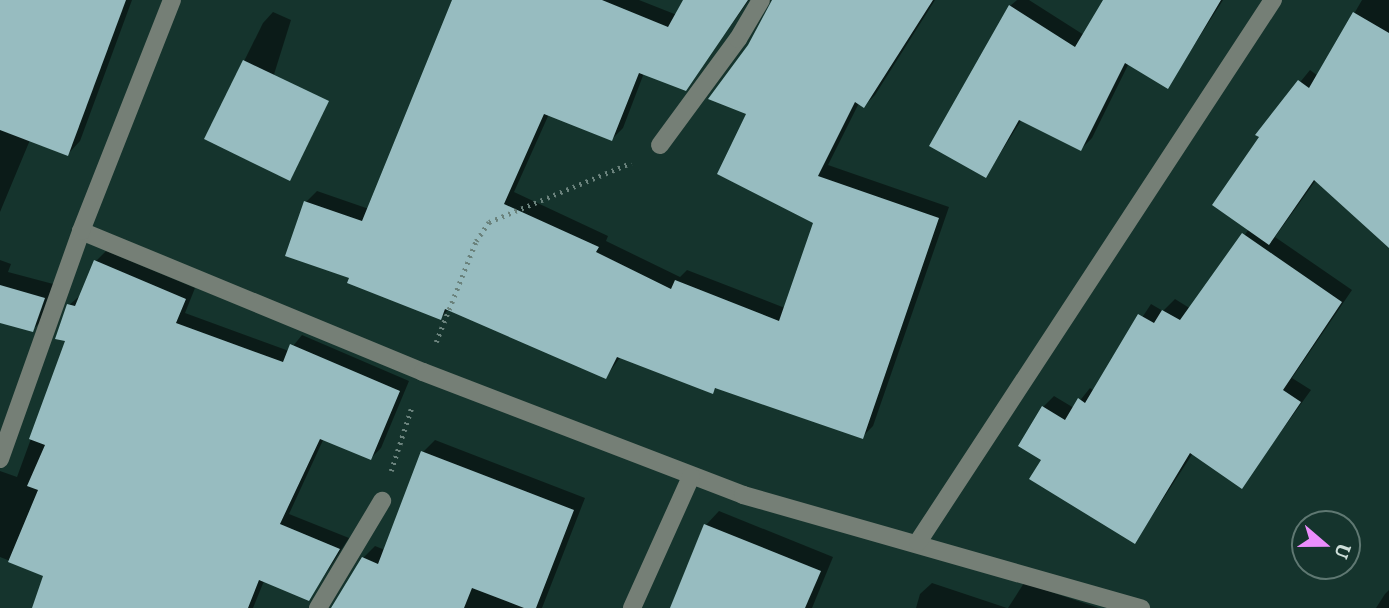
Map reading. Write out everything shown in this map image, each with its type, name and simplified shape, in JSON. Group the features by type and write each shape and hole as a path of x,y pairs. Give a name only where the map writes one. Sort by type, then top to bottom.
{"street":[{"path":"0,459 81,231 172,0"},
{"path":"660,145 738,39 761,0"},
{"path":"918,542 1273,0"},
{"path":"81,231 423,372 691,477 743,495 918,542 1141,608"},
{"path":"632,608 691,477"},
{"path":"318,608 382,501"}],"path":[{"path":"382,501 423,372 476,241 489,222 624,167 660,145"}],"building":[{"path":"0,0 126,0 68,156 0,130"},
{"path":"452,0 602,0 668,27 683,0 748,0 686,91 639,73 612,141 544,114 504,204 599,247 596,252 671,289 675,280 779,321 813,223 717,174 746,114 708,99 748,45 772,0 933,0 864,108 855,102 818,176 939,218 863,439 715,388 713,394 617,357 606,379 445,309 441,320 347,283 349,278 285,256 304,201 362,221"},
{"path":"1103,0 1221,0 1168,89 1125,63 1081,151 1019,120 986,178 929,146 1009,5 1075,47"},
{"path":"1353,12 1389,33 1389,248 1314,180 1269,245 1212,205 1259,137 1255,135 1298,80 1309,88"},
{"path":"243,60 329,101 290,181 204,139"},
{"path":"1242,233 1342,302 1283,390 1301,402 1242,489 1190,453 1135,544 1029,479 1041,460 1018,446 1042,406 1065,420 1078,398 1085,403 1138,314 1154,323 1162,310 1180,320"},
{"path":"94,260 186,299 176,323 283,362 290,344 400,391 371,460 320,439 280,524 340,549 309,601 259,580 248,608 32,608 43,576 8,562 38,490 27,486 45,445 29,439 65,341 55,339 67,304 75,306"},
{"path":"0,285 45,298 33,332 0,323"},
{"path":"421,451 574,510 536,608 524,608 472,588 464,608 331,608 362,557 378,564"},
{"path":"704,524 821,571 805,608 670,608"}]}
